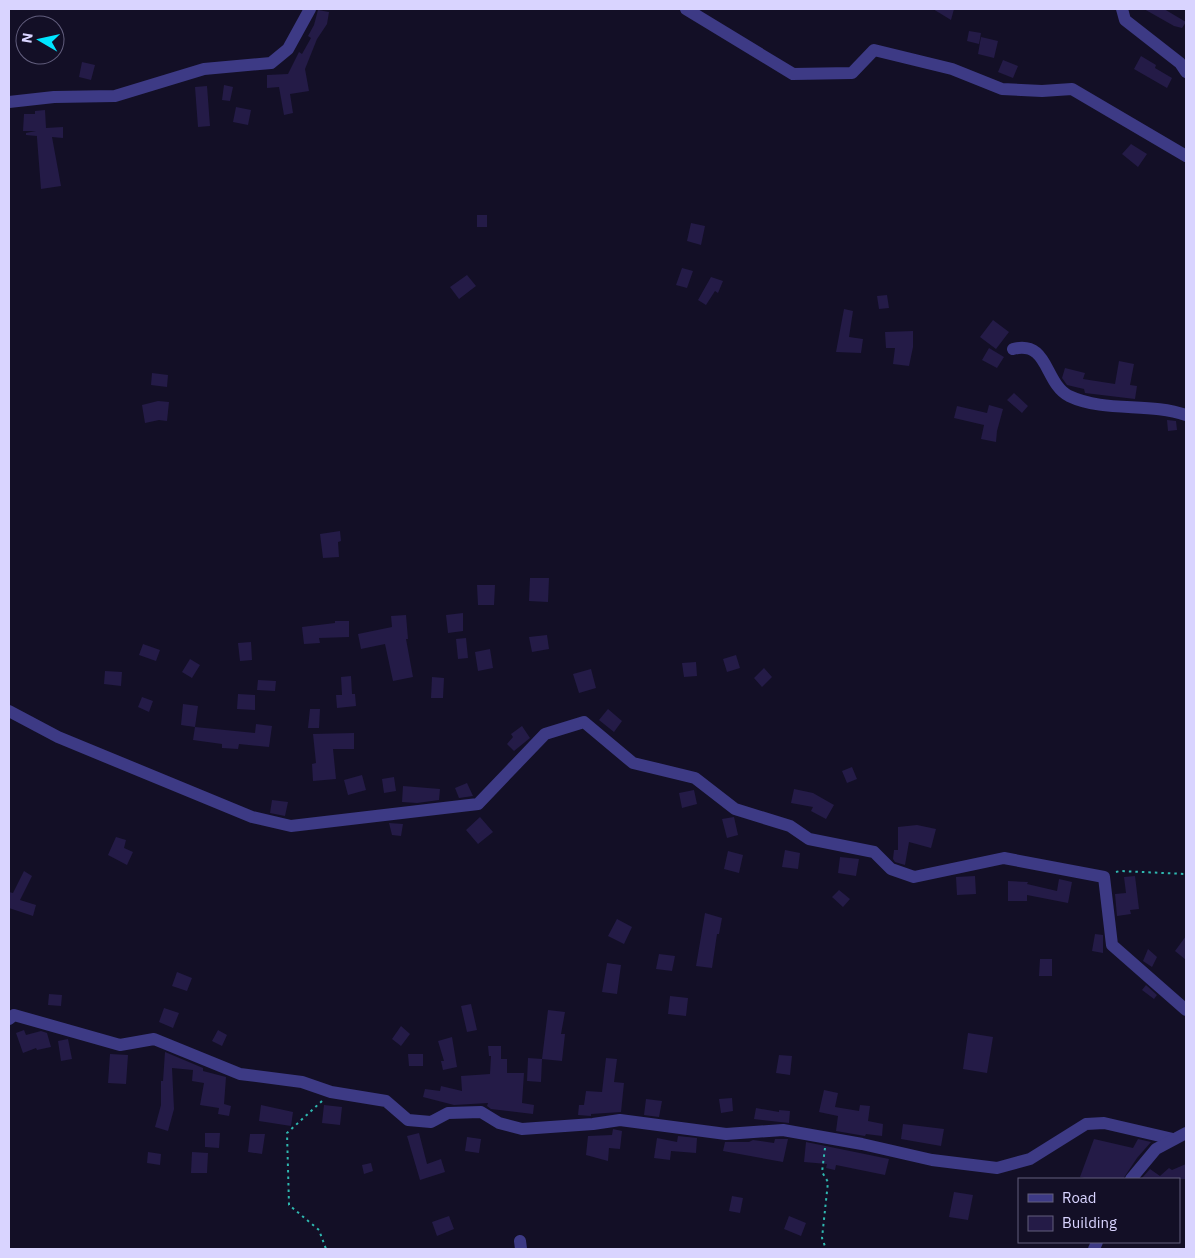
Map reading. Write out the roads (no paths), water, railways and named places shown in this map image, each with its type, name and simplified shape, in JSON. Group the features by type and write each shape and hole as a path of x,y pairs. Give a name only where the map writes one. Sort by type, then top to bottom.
{"street":[{"path":"9,102 54,97 115,96 204,69 271,63 288,49 310,9"},
{"path":"686,9 793,74 852,72 874,50 952,68 1002,89 1042,91 1072,88 1186,156"},
{"path":"1122,9 1125,20 1180,63 1186,72"},
{"path":"1013,350 1027,348 1040,356 1060,390 1078,399 1186,415"},
{"path":"9,711 58,738 252,817 292,826 478,804 545,734 584,722 633,763 695,778 735,809 790,826 809,839 874,852 891,870 914,877 1004,858 1104,877 1112,945 1186,1010"},
{"path":"9,1019 14,1015 120,1045 154,1039 240,1074 302,1082 331,1092 386,1101 408,1120 431,1122 448,1114 482,1112 499,1123 522,1129 593,1124 620,1120 726,1134 783,1130 932,1160 997,1168 1030,1159 1086,1124 1104,1123 1173,1139"},
{"path":"1132,1178 1156,1149 1186,1132"}]}
